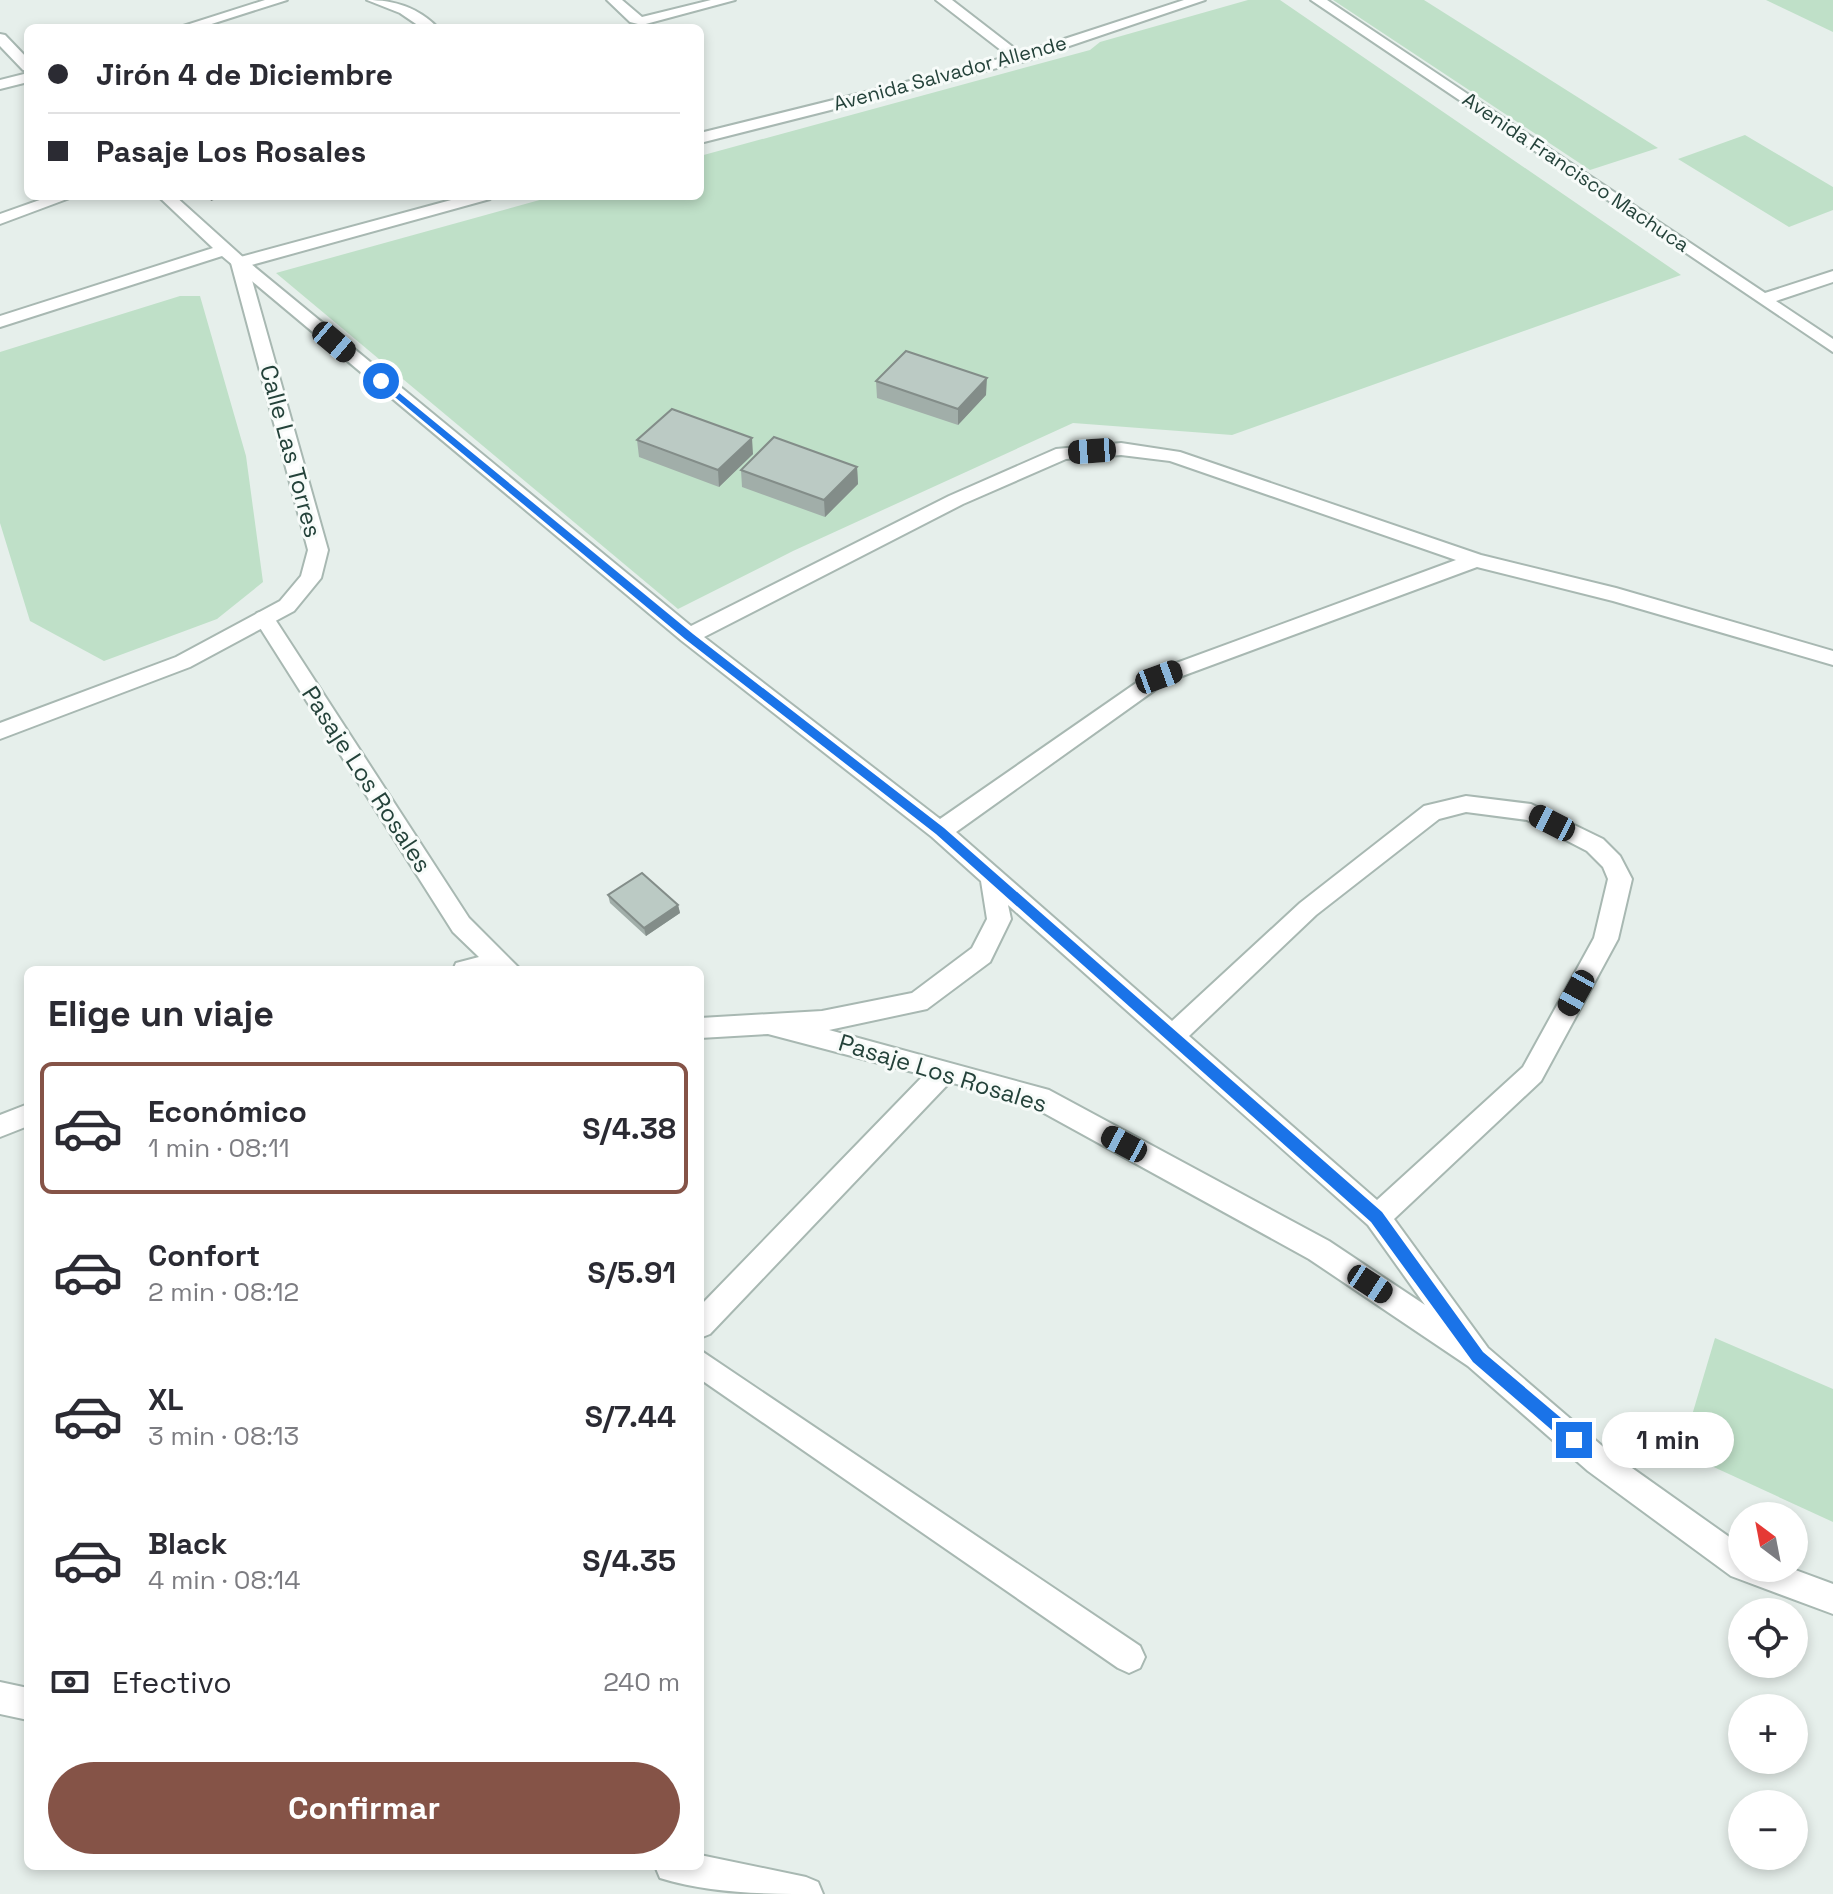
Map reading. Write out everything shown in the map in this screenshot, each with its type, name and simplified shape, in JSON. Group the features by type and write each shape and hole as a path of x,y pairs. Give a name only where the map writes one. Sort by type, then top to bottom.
{"street":[{"path":"198,24 280,0"},
{"path":"374,0 405,10 425,24"},
{"path":"614,0 635,19 650,21 728,0"},
{"path":"943,0 1020,58"},
{"name":"Avenida Salvador Allende","path":"704,137 1020,58 1198,0"},
{"name":"Avenida Francisco Machuca","path":"1318,0 1833,347"},
{"path":"0,38 24,63"},
{"path":"0,85 24,78"},
{"path":"0,219 55,200"},
{"path":"170,200 232,256 689,636 940,831 1377,1217 1478,1357"},
{"path":"0,322 232,256 467,200"},
{"name":"Calle Las Torres","path":"0,731 183,662 287,606 311,578 318,550 232,256"},
{"path":"1764,299 1833,276"},
{"path":"689,636 956,500 1063,453 1121,449 1173,456 1476,560 1616,595 1833,658"},
{"path":"940,831 1159,677 1476,560"},
{"name":"Pasaje Los Rosales","path":"264,618 461,925 504,965"},
{"path":"1172,1037 1308,909 1432,812 1466,804 1531,812 1595,845 1612,862 1620,879 1606,939 1532,1074 1377,1217"},
{"name":"Pasaje Los Rosales","path":"704,1028 822,1021 918,1002 981,955 999,919 992,878"},
{"name":"Pasaje Los Rosales","path":"771,1025 1040,1098 1319,1250 1478,1357 1598,1461 1728,1555"},
{"path":"704,1321 945,1070"},
{"path":"0,1126 24,1117"},
{"path":"704,1366 1129,1657"},
{"path":"1786,1582 1833,1599"},
{"path":"0,1698 24,1703"},
{"path":"691,1870 806,1894"}],"green space":[{"path":"1248,0 1280,0 1681,275 1232,435 1073,423 793,551 678,609 276,273 540,200 704,200 704,155 1090,50 1100,42"},
{"path":"1333,0 1424,0 1658,148 1590,170"},
{"path":"1766,0 1833,0 1833,32"},
{"path":"1745,135 1833,187 1833,210 1789,227 1678,159"},
{"path":"180,296 200,296 246,456 263,582 217,619 104,661 30,621 0,523 0,352"},
{"path":"1715,1338 1833,1389 1833,1522 1808,1510 1808,1502 1790,1502 1681,1452"}],"building":[{"path":"906,351 987,378 958,409 876,381"},
{"path":"672,409 752,438 718,470 637,440"},
{"path":"774,437 857,467 824,500 741,470"},
{"path":"642,873 678,905 644,928 608,895"}],"route":[{"path":"381,381 689,636 940,831 1377,1217 1478,1357 1574,1440"}]}
